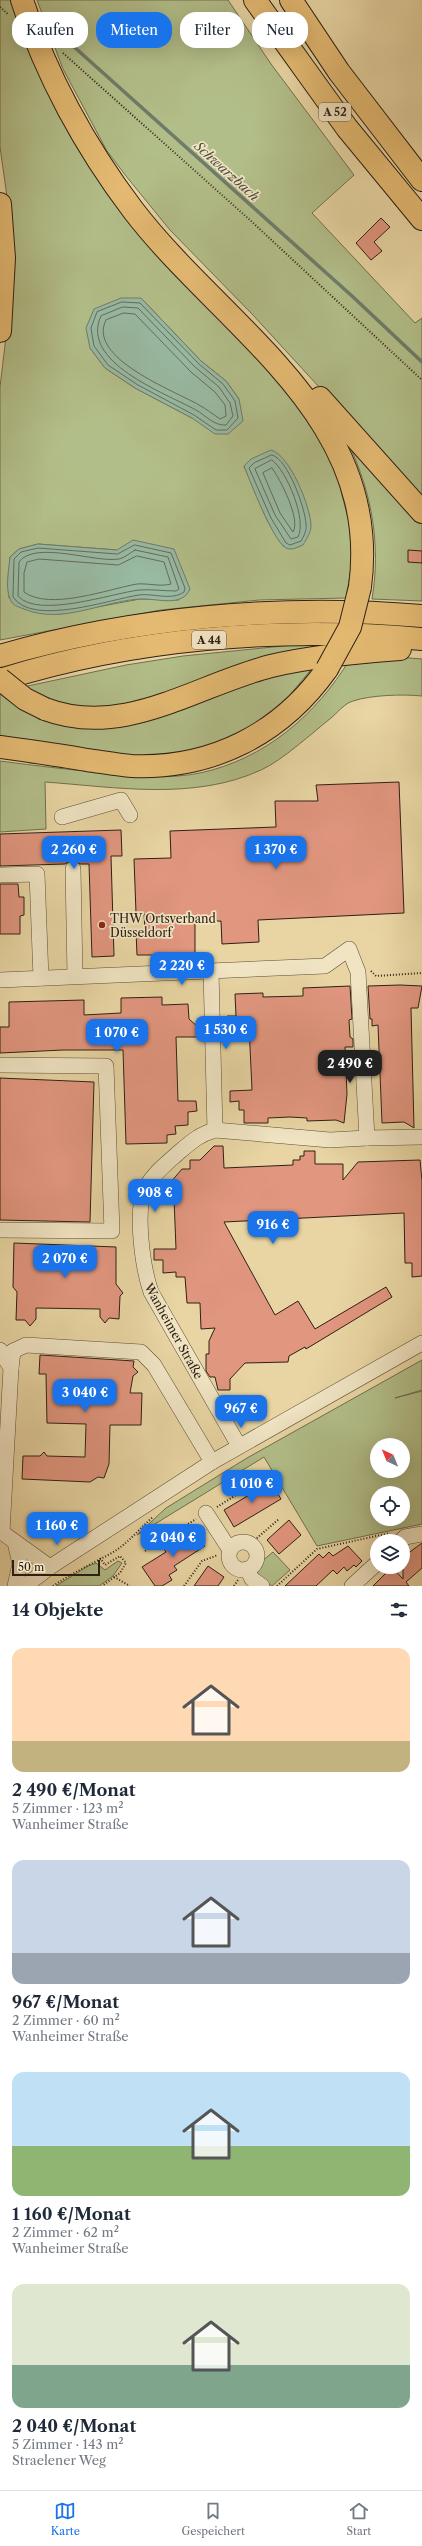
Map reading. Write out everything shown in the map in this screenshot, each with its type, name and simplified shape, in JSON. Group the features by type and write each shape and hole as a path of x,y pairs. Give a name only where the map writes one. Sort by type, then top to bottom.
{"highway":[{"name":"A 52","path":"255,0 347,128 422,219"},
{"name":"A 52","path":"291,0 339,72 422,180"},
{"path":"0,748 131,766 193,760 227,750 271,727 300,702 327,669 350,627 360,587 363,554 362,525 357,498 348,469 327,429 306,398 279,367 186,272 133,210 97,158 72,114 21,10"},
{"path":"0,204 4,258 0,332"},
{"path":"279,367 313,390 422,512"},
{"name":"A 44","path":"0,656 117,629 223,616 317,612 422,616"},
{"name":"A 44","path":"0,679 28,671 122,651 229,637 316,634 422,638"},
{"path":"0,679 17,694 45,709 81,718 101,720 144,711 229,679 270,666 310,658 422,647"}],"street":[{"path":"62,817 121,800 130,815"},
{"path":"73,869 75,976"},
{"path":"0,875 37,874 41,978"},
{"path":"0,980 325,966 349,949 358,972 367,1138"},
{"path":"211,971 215,1130"},
{"path":"0,1065 106,1066 112,1231 0,1230"},
{"name":"Wanheimer Straße","path":"239,1446 150,1292 144,1274 141,1220 142,1200 146,1188 158,1170 198,1135 215,1130 330,1140 422,1137"},
{"path":"25,1586 50,1567 212,1462 422,1343"},
{"path":"50,1567 1,1532 13,1351 26,1345 141,1352 154,1365 212,1462"},
{"path":"0,1350 11,1368"},
{"path":"206,1513 229,1552 234,1567 247,1569"},
{"path":"410,1536 422,1534"},
{"path":"15,1542 20,1564 15,1586"},
{"path":"229,1552 240,1542 250,1544 256,1551 256,1559 247,1569"},
{"path":"247,1569 252,1579 262,1586"},
{"path":"352,1586 370,1569"}],"path":[{"path":"0,7 21,10"},
{"path":"63,52 252,221 422,380"},
{"path":"349,949 376,976 422,973"},
{"path":"145,1551 263,1478"},
{"path":"53,1586 133,1538 154,1516"},
{"path":"250,1544 279,1519"},
{"path":"277,1586 317,1549 370,1541"},
{"path":"184,1586 202,1561 216,1555 229,1552"},
{"path":"100,1558 105,1565 120,1556 126,1563 114,1577 102,1586"},
{"path":"114,1577 130,1586"}],"shaded area":[{"path":"0,0 12,0 18,12 12,12 12,48 36,48 101,181 124,216 171,269 255,353 306,412 331,453 355,545 346,598 259,600 161,610 0,640 0,387 8,320 10,218 0,147","holes":["141,298 201,361 226,381 239,399 192,418 135,388 105,368 90,348","244,466 284,547 267,520","38,544 117,550 179,600 140,599 60,614 9,598 10,557 19,549"]},
{"path":"37,0 228,0 236,12 180,12 180,48 244,48 244,24 252,36 252,48 260,48 354,175 312,213 415,323 422,318 422,499 252,314 170,230 107,151 63,69 55,48 88,48 88,12 42,12"},
{"path":"349,445 422,518 422,601 372,599 375,579 375,540 369,501 364,482"},
{"path":"333,641 328,650 151,701 96,712 51,703 23,687 126,665 183,656"},
{"path":"385,656 422,659 422,696 378,696 350,702 297,746 270,766 235,780 209,786 154,790 45,782 46,829 0,832 0,761 134,776 178,776 200,773 224,766 246,757 267,746 287,732 305,716 321,698 350,659"},
{"path":"314,666 285,701 261,721 230,739 193,750 148,757 0,741 0,694 16,706 39,718 247,684"},
{"path":"422,1360 422,1390 395,1398 422,1391 422,1524 317,1546 264,1457 137,1535 166,1508 247,1458"},
{"path":"273,1552 290,1570 272,1586 260,1578 257,1572 261,1562"},
{"path":"118,1561 122,1563 113,1576 99,1586 56,1586 88,1566 96,1563 105,1570"}],"water":[{"path":"121,298 141,298 201,361 226,381 239,399 243,421 228,434 215,434 192,418 135,388 105,368 90,348 86,328 94,309"},
{"path":"271,450 285,461 292,471 303,494 310,517 310,533 303,545 297,548 286,548 275,534 262,510 244,466 251,459"},
{"path":"133,540 174,549 190,589 186,595 175,600 168,601 140,599 82,611 53,614 38,613 16,606 12,603 9,594 8,572 10,557 19,549 38,544 117,550"}],"building":[{"path":"381,218 390,227 374,242 382,251 371,260 356,243"},
{"path":"408,550 422,551 422,563 408,562"},
{"path":"399,782 404,913 258,920 259,942 222,944 221,921 195,922 195,953 166,954 160,961 153,955 137,955 136,931 145,931 144,913 136,913 134,859 171,858 170,831 276,827 275,801 318,801 316,785"},
{"path":"121,830 122,856 111,856 114,956 92,957 89,864 80,864 72,860 65,864 0,866 0,834"},
{"path":"0,884 18,884 19,897 24,897 24,915 20,916 20,934 0,934"},
{"path":"350,986 352,1019 349,1020 350,1037 353,1039 353,1047 345,1047 347,1094 344,1123 336,1120 307,1121 307,1118 290,1117 268,1118 268,1123 244,1123 244,1110 239,1110 239,1101 230,1102 230,1091 252,1090 249,1026 227,1027 227,1016 236,1016 235,994 263,993 263,997 303,996 303,988"},
{"path":"368,986 422,986 418,1008 411,1008 414,1128 404,1122 382,1123 378,1025 372,1026 372,1019 370,1019"},
{"path":"162,997 162,1005 188,1004 189,1019 198,1027 198,1037 176,1037 178,1101 196,1101 197,1111 188,1112 188,1125 175,1126 176,1134 167,1135 167,1143 126,1144 123,1050 63,1050 0,1053 0,1027 9,1027 9,1002 84,1000 84,1015 121,1013 121,998"},
{"path":"0,1078 94,1082 90,1222 0,1220"},
{"path":"214,1146 223,1146 224,1168 293,1165 293,1160 300,1160 300,1156 304,1156 304,1151 315,1151 315,1164 343,1164 343,1180 358,1162 420,1160 422,1181 422,1276 412,1277 412,1263 405,1263 404,1213 224,1222 275,1315 298,1301 315,1329 386,1287 392,1297 306,1349 305,1347 289,1356 288,1362 245,1363 230,1379 230,1390 218,1390 215,1377 210,1377 206,1371 206,1354 209,1354 209,1341 215,1328 201,1329 200,1303 187,1303 185,1277 176,1277 176,1272 163,1273 163,1260 154,1260 154,1249 176,1249 174,1198 161,1198 160,1183 170,1183 182,1169 190,1169 190,1160 200,1160"},
{"path":"14,1243 116,1247 116,1284 123,1293 120,1296 119,1319 109,1318 105,1323 100,1317 100,1309 36,1308 36,1319 30,1326 25,1320 16,1320 17,1292 13,1287"},
{"path":"40,1355 134,1361 133,1367 138,1372 133,1376 130,1393 142,1393 141,1425 110,1425 109,1464 104,1478 98,1477 90,1482 22,1479 23,1456 40,1456 44,1452 47,1456 85,1457 86,1424 47,1423 46,1374 39,1374"},
{"path":"271,1482 281,1499 234,1527 224,1510"},
{"path":"289,1520 301,1535 279,1554 267,1540"},
{"path":"194,1528 205,1546 174,1566 177,1570 169,1575 172,1580 162,1586 155,1586 142,1567 166,1552 163,1548"},
{"path":"422,1543 422,1568 406,1582 409,1586 373,1586 385,1574 398,1574 403,1579 403,1574 410,1574 410,1552"},
{"path":"348,1546 362,1561 356,1567 354,1565 347,1571 344,1567 337,1574 333,1570 316,1586 285,1586 319,1554 323,1558 329,1552 333,1556"},
{"path":"208,1566 224,1577 218,1586 194,1586"}],"waterway":[{"name":"Schwarzbach","path":"34,11 352,296 422,362"}],"place":[{"name":"THW Ortsverband Düsseldorf","path":"102,925"}]}
